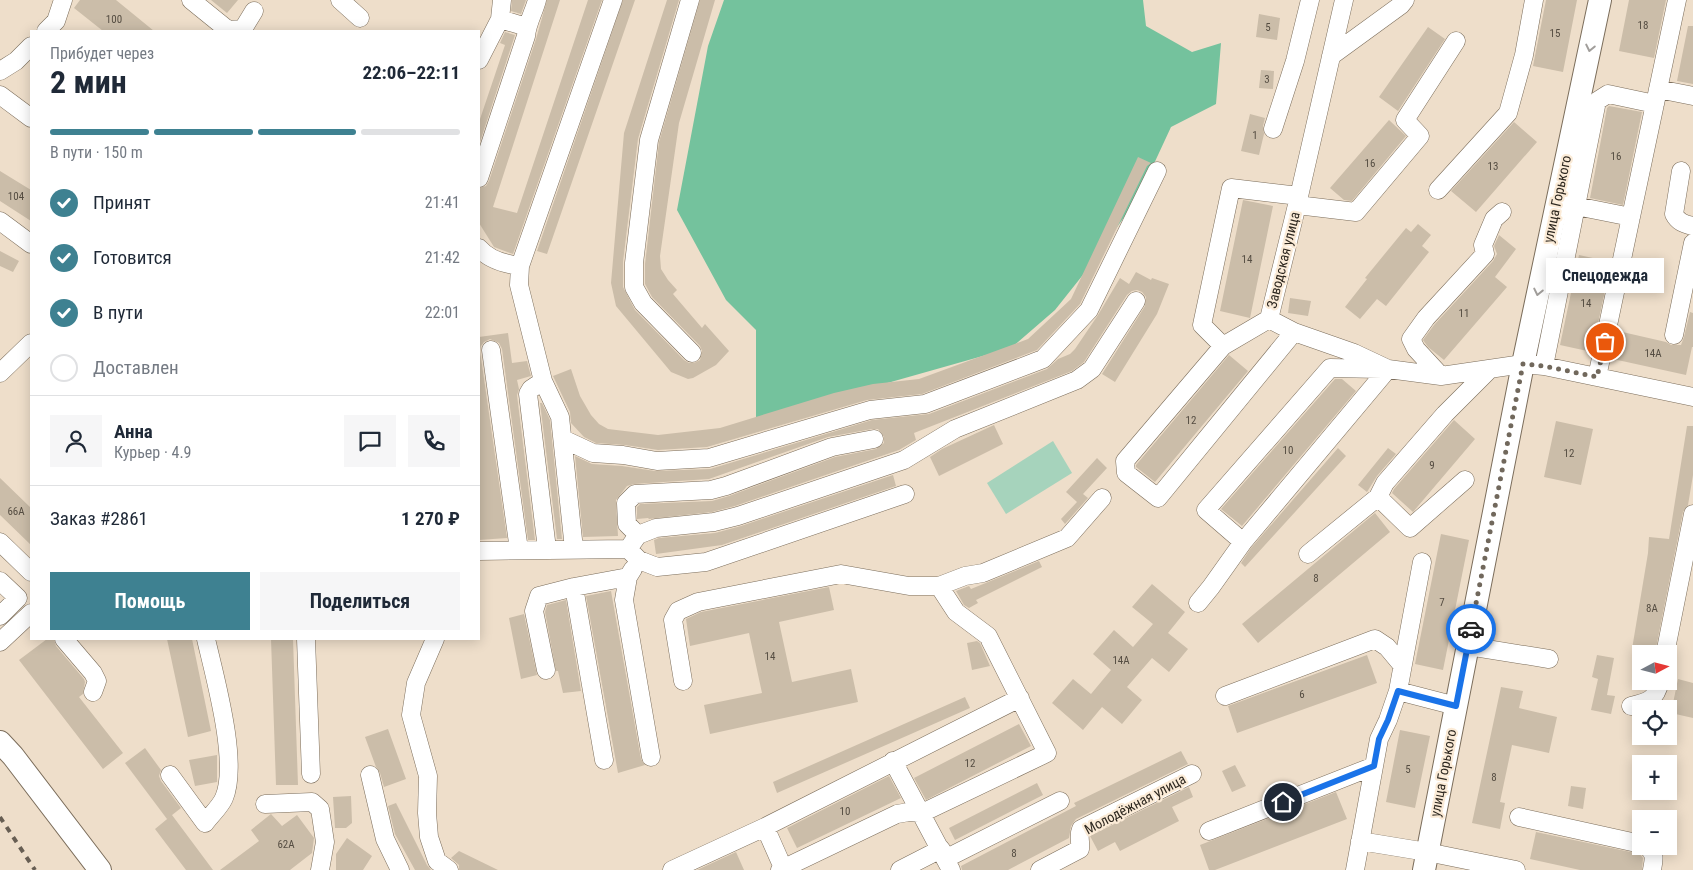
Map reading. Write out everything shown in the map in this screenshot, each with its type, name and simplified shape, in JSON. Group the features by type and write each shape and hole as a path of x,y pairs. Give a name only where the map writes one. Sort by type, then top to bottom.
{"main road":[{"name":"улица Горького","path":"1426,861 1468,646 1533,365 1600,0"},
{"path":"0,742 13,756 100,870"}],"street":[{"path":"57,28 63,0"},
{"path":"191,0 228,30 242,29 254,11"},
{"path":"340,0 360,18"},
{"path":"480,58 500,19 502,0"},
{"path":"480,175 537,0"},
{"path":"574,550 560,417 543,381 519,285 520,266 613,0"},
{"path":"690,0 649,140 634,263 634,287 643,303 692,353"},
{"path":"1273,129 1296,61 1310,0"},
{"name":"Заводская улица","path":"1344,0 1298,200 1268,319 1294,332 1354,353 1388,369 1441,376 1533,365"},
{"path":"1331,56 1401,5 1405,0"},
{"path":"1438,190 1508,113 1524,56 1534,0"},
{"path":"1597,377 1677,0"},
{"path":"500,19 527,26"},
{"path":"1223,346 1202,325 1231,188 1356,212 1420,136 1405,120 1456,41"},
{"path":"0,71 16,61 30,47"},
{"path":"1693,96 1657,97 1608,94 1597,101 1576,206 1533,365 1693,397"},
{"path":"0,95 30,117"},
{"path":"1681,171 1674,214 1677,220 1683,224 1693,226"},
{"path":"563,439 593,453 623,455 657,461 708,458 870,410 925,404 1043,359 1089,310 1157,172"},
{"path":"1576,206 1631,217"},
{"path":"1441,376 1416,349 1412,339 1426,318 1485,254 1483,245 1494,219 1502,212"},
{"path":"0,221 30,243"},
{"path":"1674,334 1693,244"},
{"path":"480,249 485,255 506,264 520,266"},
{"path":"635,548 656,528 714,522 738,516 904,460 955,430 1077,380 1092,369 1136,301"},
{"path":"1268,319 1223,346 1125,461 1126,473 1158,498 1294,332"},
{"path":"0,373 30,344"},
{"path":"491,350 519,550"},
{"path":"1243,542 1206,510 1330,368 1388,369"},
{"path":"1198,603 1212,587 1243,542 1388,369"},
{"path":"1308,554 1378,497 1385,482 1445,414 1490,369"},
{"path":"543,381 531,389 528,394 547,550"},
{"path":"651,757 624,600 635,548 627,524 626,503 635,494 711,490 832,447 874,439"},
{"path":"1378,497 1410,528 1464,480"},
{"path":"480,551 635,548 657,566 706,562 905,494"},
{"path":"683,681 673,620 678,611 698,602 841,574 909,586 938,586 965,576 982,573 1067,538 1102,498"},
{"path":"1668,645 1693,514"},
{"path":"0,542 30,571"},
{"path":"1355,870 1379,739 1398,691 1422,562"},
{"path":"546,670 534,611 539,596 628,577"},
{"path":"0,580 18,598 0,616"},
{"path":"765,827 782,870 897,814 909,812 922,813 1048,753 988,636 956,612 938,586"},
{"path":"574,587 604,760"},
{"path":"0,642 30,614"},
{"path":"1225,696 1375,639 1387,647 1402,665"},
{"path":"65,640 93,673 97,682 93,692"},
{"path":"170,774 205,823 223,800 229,782 227,734 206,640"},
{"path":"306,640 311,774"},
{"path":"435,640 416,682 411,714 428,776 427,813 429,837 436,861 449,870"},
{"path":"1468,646 1549,659"},
{"path":"1631,706 1647,702 1658,690"},
{"path":"1398,691 1456,706"},
{"path":"672,870 765,827 1020,698"},
{"path":"893,761 946,859"},
{"path":"1209,831 1374,766"},
{"name":"Молодёжная улица","path":"1040,870 1080,849 1079,833 1081,829 1192,774"},
{"path":"370,775 385,839 400,870"},
{"path":"900,870 946,859 1060,801"},
{"path":"265,804 312,802 320,809 325,842 320,870"},
{"path":"1519,817 1632,842"},
{"path":"1360,841 1426,861 1510,869"},
{"path":"1652,870 1654,855"}],"green space":[{"path":"724,0 1143,0 1146,26 1192,52 1221,43 1216,104 1171,127 1139,196 1086,271 1055,310 1011,348 852,393 756,424 756,330 726,300 677,210 708,46"},
{"path":"1053,441 1072,473 1006,514 987,483"}],"building":[{"path":"80,0 116,0 153,30 102,30 74,8"},
{"path":"211,0 238,0 227,13"},
{"path":"512,0 526,0 521,14 511,11"},
{"path":"547,0 560,0 493,207 517,213 588,0 602,0 513,254 494,247 480,225 480,188 486,186 489,181"},
{"path":"623,0 635,0 547,254 537,251"},
{"path":"667,0 679,0 638,139 623,262 623,287 635,310 684,360 694,363 700,360 702,351 700,346 652,297 645,284 645,264 659,142 700,0 715,0 679,123 660,256 661,269 677,290 673,294 702,328 705,324 729,351 716,365 688,379 671,372 616,306 611,283 624,133"},
{"path":"1546,0 1577,0 1563,72 1533,66"},
{"path":"1629,0 1666,0 1654,58 1619,51"},
{"path":"1259,14 1280,18 1277,40 1256,37"},
{"path":"1688,26 1693,26 1693,84 1677,81"},
{"path":"1428,27 1445,39 1398,111 1379,97"},
{"path":"505,32 515,35 480,142 480,119 505,45 500,43"},
{"path":"1261,70 1274,71 1273,89 1259,88"},
{"path":"1609,106 1642,112 1623,205 1590,198 1607,108"},
{"path":"1250,114 1265,118 1264,134 1259,155 1241,151"},
{"path":"1389,120 1406,136 1352,201 1344,200 1330,188"},
{"path":"1514,122 1537,142 1476,212 1451,191"},
{"path":"1138,157 1151,163 1147,166 1080,304 1037,350 922,394 867,400 707,447 658,450 596,443 584,437 571,423 570,412 553,376 571,369 580,396 591,415 599,424 608,429 658,435 720,428 834,393 873,384 919,379 1028,339 1071,299"},
{"path":"0,171 30,189 30,220 0,201"},
{"path":"1243,200 1273,206 1250,318 1220,311"},
{"path":"1418,224 1431,235 1422,246 1429,252 1386,306 1377,299 1360,319 1345,307 1367,279 1365,278 1406,228 1411,232"},
{"path":"1499,235 1516,249 1495,277 1507,287 1444,360 1428,347 1423,340 1434,325 1493,261 1497,254 1494,246"},
{"path":"0,251 19,261 13,272 0,266"},
{"path":"1579,255 1611,262 1592,352 1560,345"},
{"path":"1136,272 1151,280 1152,278 1169,284 1157,314 1115,382 1102,374 1145,306 1146,297 1137,290 1127,295 1084,362 1072,371 914,433 916,440 899,450 735,506 712,512 637,519 637,507 640,504 712,501 835,457 876,449 884,443 884,437 878,429 872,429 828,437 709,479 634,484 627,486 616,500 618,536 583,537 575,456 592,464 655,471 710,469 872,420 929,414 1047,369 1058,359 1070,354 1098,315 1120,278 1129,284"},
{"path":"1290,298 1311,301 1308,316 1288,313"},
{"path":"1690,312 1693,313 1693,347 1686,375 1613,359 1614,356 1612,356 1618,331 1666,342 1671,345 1681,345"},
{"path":"508,333 512,363 527,361 531,376 517,380 519,389 517,395 535,540 528,540 502,349 499,343 490,339 484,342 480,351 480,337"},
{"path":"480,351 507,538 480,540"},
{"path":"1229,355 1248,371 1155,482 1136,465"},
{"path":"1335,379 1342,379 1356,391 1242,526 1221,509"},
{"path":"540,403 542,403 550,420 562,539 557,539"},
{"path":"1454,420 1475,439 1413,512 1392,493"},
{"path":"1556,421 1593,429 1581,485 1544,477"},
{"path":"994,425 1003,444 939,476 930,457 942,449"},
{"path":"1687,426 1693,426 1693,475 1688,505 1683,512 1657,645 1633,645 1649,537 1669,539"},
{"path":"1338,448 1346,456 1245,567 1241,563 1251,548"},
{"path":"1388,448 1396,454 1377,476 1367,492 1358,485"},
{"path":"1097,458 1107,468 1083,494 1088,498 1065,524 1061,519 1077,502 1066,492"},
{"path":"893,475 896,486 722,545 656,554 654,540 659,538 715,533 741,526"},
{"path":"0,478 30,507 30,544 0,515"},
{"path":"1375,513 1390,532 1258,643 1242,624"},
{"path":"1441,534 1469,540 1443,670 1415,664"},
{"path":"1039,561 1042,567 976,600 978,603 969,608 964,605 956,591 969,586 971,589"},
{"path":"1152,584 1185,612 1168,633 1188,649 1169,672 1152,658 1127,687 1142,700 1122,724 1102,707 1083,730 1052,703 1073,679 1091,694 1111,670 1093,654 1114,630 1133,647 1153,624 1132,607"},
{"path":"829,587 834,610 779,622 792,682 851,669 858,702 710,734 704,705 762,693 749,633 690,646 686,619 701,612"},
{"path":"611,591 641,759 645,765 618,773 586,596"},
{"path":"566,600 581,691 563,693 558,671 556,671 545,612 547,605"},
{"path":"524,614 537,675 521,679 509,618"},
{"path":"46,640 54,640 56,646 84,679 83,694 79,697 123,753 103,769 19,660"},
{"path":"167,640 192,640 211,731 188,737"},
{"path":"271,640 293,640 298,785 276,785"},
{"path":"977,641 980,643 990,666 972,670 967,643"},
{"path":"1367,655 1377,683 1237,733 1228,706"},
{"path":"1597,655 1614,658 1607,695 1615,696 1611,714 1591,710 1598,679 1592,677"},
{"path":"1678,679 1693,683 1693,718 1677,714 1677,700 1674,700 1676,690 1678,690"},
{"path":"1501,687 1523,691 1519,708 1557,717 1549,753 1512,745 1500,802 1505,803 1500,829 1472,823"},
{"path":"965,697 970,708 777,793 773,782"},
{"path":"1019,724 1031,746 926,800 914,778"},
{"path":"388,729 406,779 384,787 365,737"},
{"path":"1400,730 1430,736 1415,808 1386,802"},
{"path":"145,748 161,770 159,776 161,781 181,808 167,819 125,763"},
{"path":"1181,751 1188,764 1076,819 1071,826 1069,838 1008,870 962,870 961,866 1076,806 1074,803"},
{"path":"217,755 217,782 195,786 189,760"},
{"path":"1235,765 1246,786 1232,792 1222,771"},
{"path":"889,776 901,798 797,848 787,828"},
{"path":"1037,783 1043,795 955,840 949,828"},
{"path":"1571,786 1586,788 1583,809 1568,806"},
{"path":"1189,787 1193,797 1172,807 1179,821 1120,851 1115,842 1098,851 1090,836"},
{"path":"1336,792 1347,819 1215,870 1209,870 1200,845"},
{"path":"351,796 352,823 346,828 335,828 333,797"},
{"path":"396,803 431,870 415,870 395,834 388,806"},
{"path":"271,814 282,826 297,815 314,838 312,853 290,870 220,870 259,841 251,830"},
{"path":"172,815 213,870 186,870 155,829"},
{"path":"1536,832 1632,852 1632,855 1641,855 1643,858 1642,870 1580,870 1530,859"},
{"path":"347,838 372,856 363,870 336,870 336,854"},
{"path":"459,851 498,870 459,870 459,865 451,858"},
{"path":"736,852 744,870 697,870"}],"railway":[{"path":"0,817 35,870"}],"way so far":[{"path":"1471,629 1523,364 1544,366 1597,377 1605,342"}],"place":[{"name":"Спецодежда","path":"1605,342"}],"route":[{"path":"1283,802 1374,766 1379,739 1398,691 1456,706 1471,629"}]}
